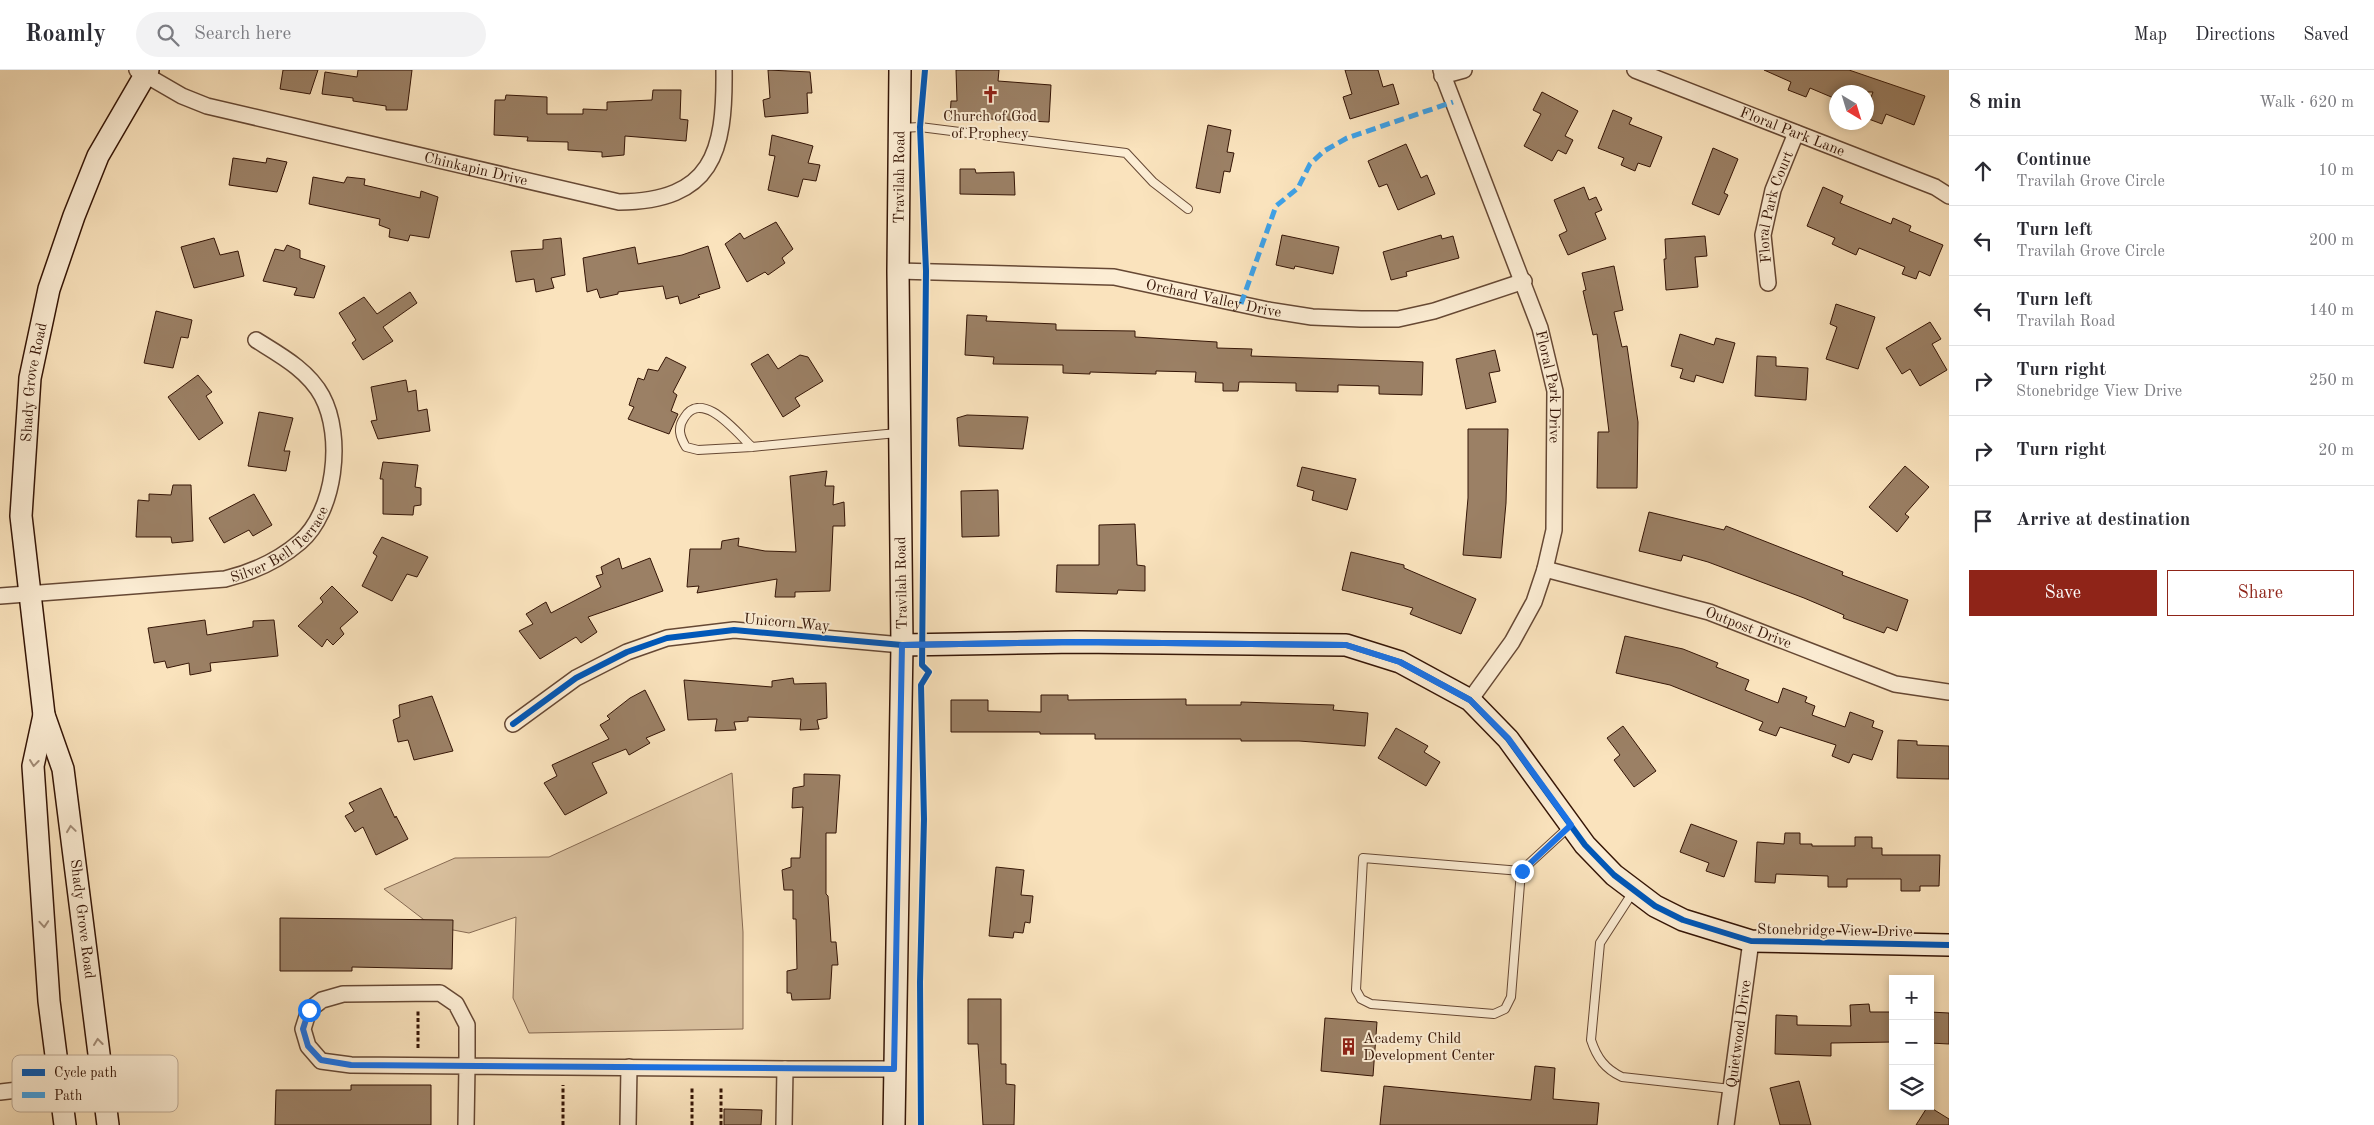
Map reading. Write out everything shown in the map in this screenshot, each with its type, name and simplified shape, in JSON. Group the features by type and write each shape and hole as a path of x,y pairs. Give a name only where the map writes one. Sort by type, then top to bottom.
{"main road":[{"name":"Travilah Road","path":"894,1125 902,645 898,271 900,70"},
{"name":"Shady Grove Road","path":"100,1055 63,769 44,715 21,516 23,459 30,378 49,289 74,216 98,156 143,72"},
{"name":"Stonebridge View Drive","path":"902,645 1077,642 1346,645 1400,662 1470,700 1508,738 1586,846 1614,875 1654,906 1683,920 1751,940 1949,945"},
{"name":"Shady Grove Road","path":"44,715 33,766 49,1001 56,1055"},
{"name":"Shady Grove Road","path":"63,1112 65,1125"},
{"name":"Shady Grove Road","path":"107,1112 108,1125"}],"street":[{"name":"Chinkapin Drive","path":"143,72 207,106 619,202 648,202 676,192 698,179 708,163 721,133 724,107 724,70"},
{"path":"1442,73 1464,70"},
{"name":"Floral Park Lane","path":"1635,70 1935,187 1949,196"},
{"name":"Floral Park Drive","path":"1442,73 1524,281 1540,328 1555,391 1554,530 1545,569 1534,602 1512,642 1470,700"},
{"name":"Floral Park Court","path":"1768,283 1764,235 1773,190 1796,133"},
{"name":"Orchard Valley Drive","path":"898,271 1114,277 1268,310 1312,317 1362,319 1398,319 1434,311 1524,281"},
{"name":"Silver Bell Terrace","path":"0,596 225,579 251,573 301,541 319,517 333,469 334,445 330,417 322,396 306,376 287,359 256,340"},
{"name":"Outpost Drive","path":"1545,569 1709,612 1896,684 1949,692"},
{"name":"Unicorn Way","path":"514,724 576,678 627,652 667,638 734,630 902,645"},
{"name":"Quietwood Drive","path":"1726,1125 1751,940"},
{"path":"466,1125 467,1066 467,1025 456,1004 440,993 343,994 322,1000 309,1010 303,1029 308,1046 321,1060 351,1065 467,1066 629,1067 785,1069 894,1069"},
{"path":"628,1125 629,1067"},
{"path":"784,1125 785,1069"}],"lane":[{"path":"898,128 920,127 1126,154 1153,182 1188,209"},
{"path":"752,447 708,408 696,408 685,415 679,426 681,438 686,447 698,450 752,447 899,433"},
{"path":"1522,871 1363,858 1356,990 1361,999 1371,1004 1494,1014 1505,1009 1511,997 1522,871 1571,825"},
{"path":"1634,890 1600,943 1591,1040 1596,1054 1609,1070 1622,1077 1731,1089"}],"path":[{"path":"418,993 418,1054"},
{"path":"563,1085 563,1125"},
{"path":"692,1086 692,1125"},
{"path":"721,1086 721,1125"}],"shaded area":[{"path":"732,773 743,932 743,1029 529,1033 513,998 516,917 469,933 432,926 384,889 455,858 549,857"}],"building":[{"path":"283,70 318,70 310,94 280,89"},
{"path":"358,70 412,70 407,110 386,110 386,106 353,101 353,98 322,94 325,72 357,77"},
{"path":"768,70 810,72 812,93 807,93 808,113 765,117 763,100 770,98"},
{"path":"956,70 999,70 998,81 1051,85 1049,122 950,117 951,101 957,101"},
{"path":"1345,70 1378,70 1383,87 1393,84 1399,104 1350,119 1343,97 1352,94"},
{"path":"1764,70 1849,70 1925,96 1914,125 1886,114 1882,124 1874,121 1874,85 1829,85 1829,96 1810,88 1806,97 1788,90 1791,82"},
{"path":"653,90 681,90 680,119 688,120 686,141 625,136 624,155 602,157 602,152 568,150 568,142 527,141 528,137 494,135 495,100 505,100 506,95 547,97 547,114 583,114 583,109 607,110 607,102 652,100"},
{"path":"1542,92 1578,111 1565,136 1573,140 1566,154 1558,150 1552,161 1524,146 1541,114 1533,110"},
{"path":"1613,110 1632,118 1629,124 1662,137 1650,167 1638,163 1635,171 1621,165 1624,158 1598,148"},
{"path":"1208,125 1231,130 1227,152 1234,153 1230,172 1224,171 1220,193 1196,188"},
{"path":"772,135 813,146 808,163 820,165 816,181 803,179 798,197 768,190 775,156 769,155"},
{"path":"1406,144 1421,178 1427,175 1435,194 1398,210 1387,184 1379,187 1368,161"},
{"path":"1713,148 1738,159 1724,193 1728,195 1719,215 1692,204"},
{"path":"233,158 266,163 267,158 287,162 277,192 229,185"},
{"path":"960,169 975,169 976,173 1014,172 1015,195 960,194"},
{"path":"313,177 344,183 347,177 365,179 364,185 420,198 421,191 438,197 429,238 410,235 408,241 389,237 390,229 379,225 380,219 309,204"},
{"path":"1584,187 1589,200 1596,197 1602,210 1595,213 1606,239 1568,255 1559,235 1567,231 1554,200"},
{"path":"1823,187 1843,196 1840,203 1891,224 1893,218 1911,226 1909,231 1943,245 1930,276 1919,271 1916,279 1902,274 1905,267 1859,248 1856,255 1832,244 1835,238 1807,226"},
{"path":"776,222 793,249 782,258 785,263 768,275 765,272 747,282 725,244 740,233 744,239"},
{"path":"1282,235 1339,247 1333,274 1295,266 1294,269 1276,265"},
{"path":"1441,235 1442,239 1453,236 1459,258 1406,272 1407,276 1391,280 1383,252"},
{"path":"1705,236 1707,256 1695,257 1698,287 1666,290 1665,239"},
{"path":"214,238 220,255 238,251 244,276 194,288 181,247"},
{"path":"561,238 565,275 551,278 554,288 536,292 534,279 516,282 511,251 543,249 543,240"},
{"path":"287,245 300,250 300,258 325,266 314,298 294,295 297,288 263,281 275,249 284,251"},
{"path":"708,246 720,288 698,295 700,297 680,304 678,296 666,299 663,286 618,292 618,294 600,298 597,289 587,292 583,258 635,247 638,264 682,255"},
{"path":"1614,266 1623,310 1614,312 1622,347 1627,346 1638,422 1637,488 1597,488 1598,432 1609,432 1597,334 1593,335 1583,291 1586,290 1582,273"},
{"path":"410,292 417,303 383,327 393,341 363,360 352,343 356,340 339,313 364,297 377,314"},
{"path":"1836,304 1875,317 1858,369 1826,359 1837,327 1830,324"},
{"path":"156,311 192,320 188,338 181,337 173,368 144,363"},
{"path":"967,315 987,316 986,321 1056,324 1056,330 1135,331 1135,337 1217,342 1217,348 1252,349 1251,356 1423,362 1422,395 1379,394 1379,386 1338,385 1338,392 1296,391 1296,383 1251,382 1239,382 1238,391 1223,391 1223,383 1195,382 1196,372 1156,371 1156,374 1063,373 1063,365 993,364 994,357 965,355"},
{"path":"1930,322 1941,339 1932,344 1947,370 1920,386 1910,369 1902,374 1886,348"},
{"path":"1680,334 1714,345 1716,338 1735,343 1723,383 1696,375 1694,382 1680,378 1683,369 1671,366"},
{"path":"1495,350 1500,371 1489,373 1496,402 1466,409 1456,359"},
{"path":"768,354 778,369 800,355 808,357 823,381 795,398 800,406 783,417 751,364"},
{"path":"1757,356 1776,357 1776,366 1808,368 1806,400 1755,396"},
{"path":"666,357 686,367 673,392 677,395 671,411 678,414 669,434 628,419 634,407 629,405 638,378 644,380 648,369 658,371"},
{"path":"198,375 212,392 206,396 223,423 199,440 168,397"},
{"path":"406,380 408,392 416,390 418,411 427,409 430,431 378,439 371,421 377,420 371,387"},
{"path":"259,412 293,418 284,451 290,451 286,471 248,466"},
{"path":"967,415 1028,417 1023,449 959,446 957,418"},
{"path":"1468,429 1508,429 1506,503 1501,558 1463,555 1468,498"},
{"path":"383,462 418,465 415,487 421,488 421,505 414,506 413,515 383,514 383,479 380,479"},
{"path":"1905,466 1929,487 1905,514 1909,517 1897,532 1869,507"},
{"path":"1302,467 1356,479 1347,510 1312,500 1314,491 1297,486"},
{"path":"827,471 825,486 834,486 833,505 844,502 845,526 833,526 830,591 795,592 795,597 775,597 777,579 697,593 699,586 687,587 690,549 721,549 722,541 739,538 738,546 765,551 796,552 790,476"},
{"path":"173,485 191,485 193,541 172,543 171,537 136,537 138,500 149,501 149,494 171,495"},
{"path":"998,490 999,536 962,537 961,491"},
{"path":"254,494 272,525 253,536 249,530 224,543 209,518"},
{"path":"1649,512 1724,530 1726,526 1843,572 1842,575 1908,600 1897,631 1887,627 1884,633 1843,618 1844,615 1804,598 1708,562 1683,555 1681,561 1639,551"},
{"path":"1135,524 1137,565 1145,566 1145,591 1118,590 1117,594 1056,592 1057,565 1099,565 1099,525"},
{"path":"382,537 428,557 417,577 407,574 392,601 362,586 377,556 373,553"},
{"path":"1351,552 1404,565 1404,568 1476,599 1461,634 1410,614 1413,608 1342,590"},
{"path":"619,558 622,569 650,558 663,591 588,617 597,632 581,643 576,637 540,659 519,631 533,624 526,614 546,602 551,613 601,587 596,576 603,574 601,567"},
{"path":"332,586 358,612 340,628 344,634 333,645 327,639 322,647 298,626 323,602 320,598"},
{"path":"205,620 207,635 253,627 253,621 274,620 278,656 210,663 211,671 190,675 189,663 167,668 165,661 154,663 148,628"},
{"path":"1625,636 1683,649 1718,663 1716,667 1749,680 1745,690 1778,703 1783,688 1807,697 1805,702 1815,706 1812,715 1845,727 1850,712 1874,721 1872,727 1883,731 1872,760 1853,754 1849,763 1832,756 1836,745 1780,727 1776,736 1759,730 1763,722 1670,685 1616,673"},
{"path":"793,678 794,684 826,683 827,718 817,720 819,729 800,730 801,719 748,717 748,721 734,722 736,730 715,731 717,719 688,720 684,680 772,687 772,681"},
{"path":"645,690 665,730 646,738 650,743 629,755 626,749 592,763 607,793 565,815 544,783 557,776 552,765 609,739 600,725 610,719 607,716 630,698"},
{"path":"1041,695 1068,695 1068,700 1186,699 1186,705 1241,705 1241,702 1334,705 1333,710 1368,713 1365,746 1299,741 1241,741 1241,739 1095,739 1095,734 1040,734 1040,732 951,732 951,700 988,700 988,711 1041,712"},
{"path":"432,696 453,751 414,760 408,740 398,742 393,720 400,717 399,705"},
{"path":"1623,726 1656,771 1634,787 1614,760 1620,755 1607,738"},
{"path":"1396,728 1428,746 1424,752 1440,762 1426,786 1378,758"},
{"path":"1898,740 1917,741 1917,745 1949,746 1949,779 1897,778"},
{"path":"804,774 840,775 836,833 826,833 826,894 828,896 831,942 836,942 838,965 832,965 830,999 792,1000 791,993 787,993 787,971 797,969 796,919 793,919 793,890 784,890 782,870 791,867 791,858 800,858 803,807 792,808 793,788 804,786"},
{"path":"381,788 395,818 396,816 408,839 376,855 363,827 355,832 345,816 354,811 349,803"},
{"path":"1691,824 1737,841 1724,877 1706,871 1709,863 1680,852"},
{"path":"1785,833 1800,833 1800,844 1812,844 1812,846 1855,846 1855,837 1872,837 1872,848 1882,848 1882,855 1940,855 1939,886 1920,886 1920,891 1901,891 1901,879 1847,879 1847,887 1828,887 1828,876 1776,874 1775,883 1755,882 1757,842 1784,844"},
{"path":"996,867 1024,870 1021,895 1033,896 1030,923 1025,922 1023,933 1014,932 1013,938 989,936"},
{"path":"280,918 453,920 452,969 352,967 352,971 280,971"},
{"path":"968,999 1001,999 1001,1064 1006,1064 1006,1084 1015,1085 1014,1125 983,1125 978,1044 968,1044"},
{"path":"1869,1004 1870,1012 1889,1012 1889,1042 1831,1043 1831,1056 1775,1054 1776,1015 1797,1016 1797,1025 1851,1026 1850,1005"},
{"path":"1934,1012 1949,1013 1949,1044 1934,1043"},
{"name":"Academy Child Development Center","path":"1325,1018 1377,1022 1373,1076 1321,1071"},
{"path":"1535,1066 1555,1068 1553,1099 1599,1103 1597,1125 1380,1125 1384,1086 1531,1100"},
{"path":"1799,1081 1811,1125 1780,1125 1770,1088"},
{"path":"351,1085 431,1085 431,1125 275,1125 276,1090 351,1090"},
{"path":"724,1109 762,1110 761,1125 724,1125"},
{"path":"1925,1110 1934,1110 1949,1119 1949,1125 1916,1125"}],"marked path":[{"path":"1241,304 1276,206 1298,188 1310,164 1324,151 1347,138 1453,102"}],"cycle path":[{"path":"921,1125 920,982 924,819 921,685 929,672 922,665 926,271 920,127 925,70"},
{"path":"513,724 576,678 627,652 667,638 734,630 902,645 1077,642 1346,645 1400,662 1470,700 1508,739 1585,845 1614,875 1655,906 1683,920 1751,941 1949,945"}],"place":[{"name":"Church of God of Prophecy","path":"990,95"},
{"name":"Academy Child Development Center","path":"1349,1047"}],"route":[{"path":"309,1010 303,1029 308,1046 321,1060 351,1065 894,1069 902,645 1077,642 1346,645 1400,662 1470,700 1508,738 1571,825 1522,871"}]}
